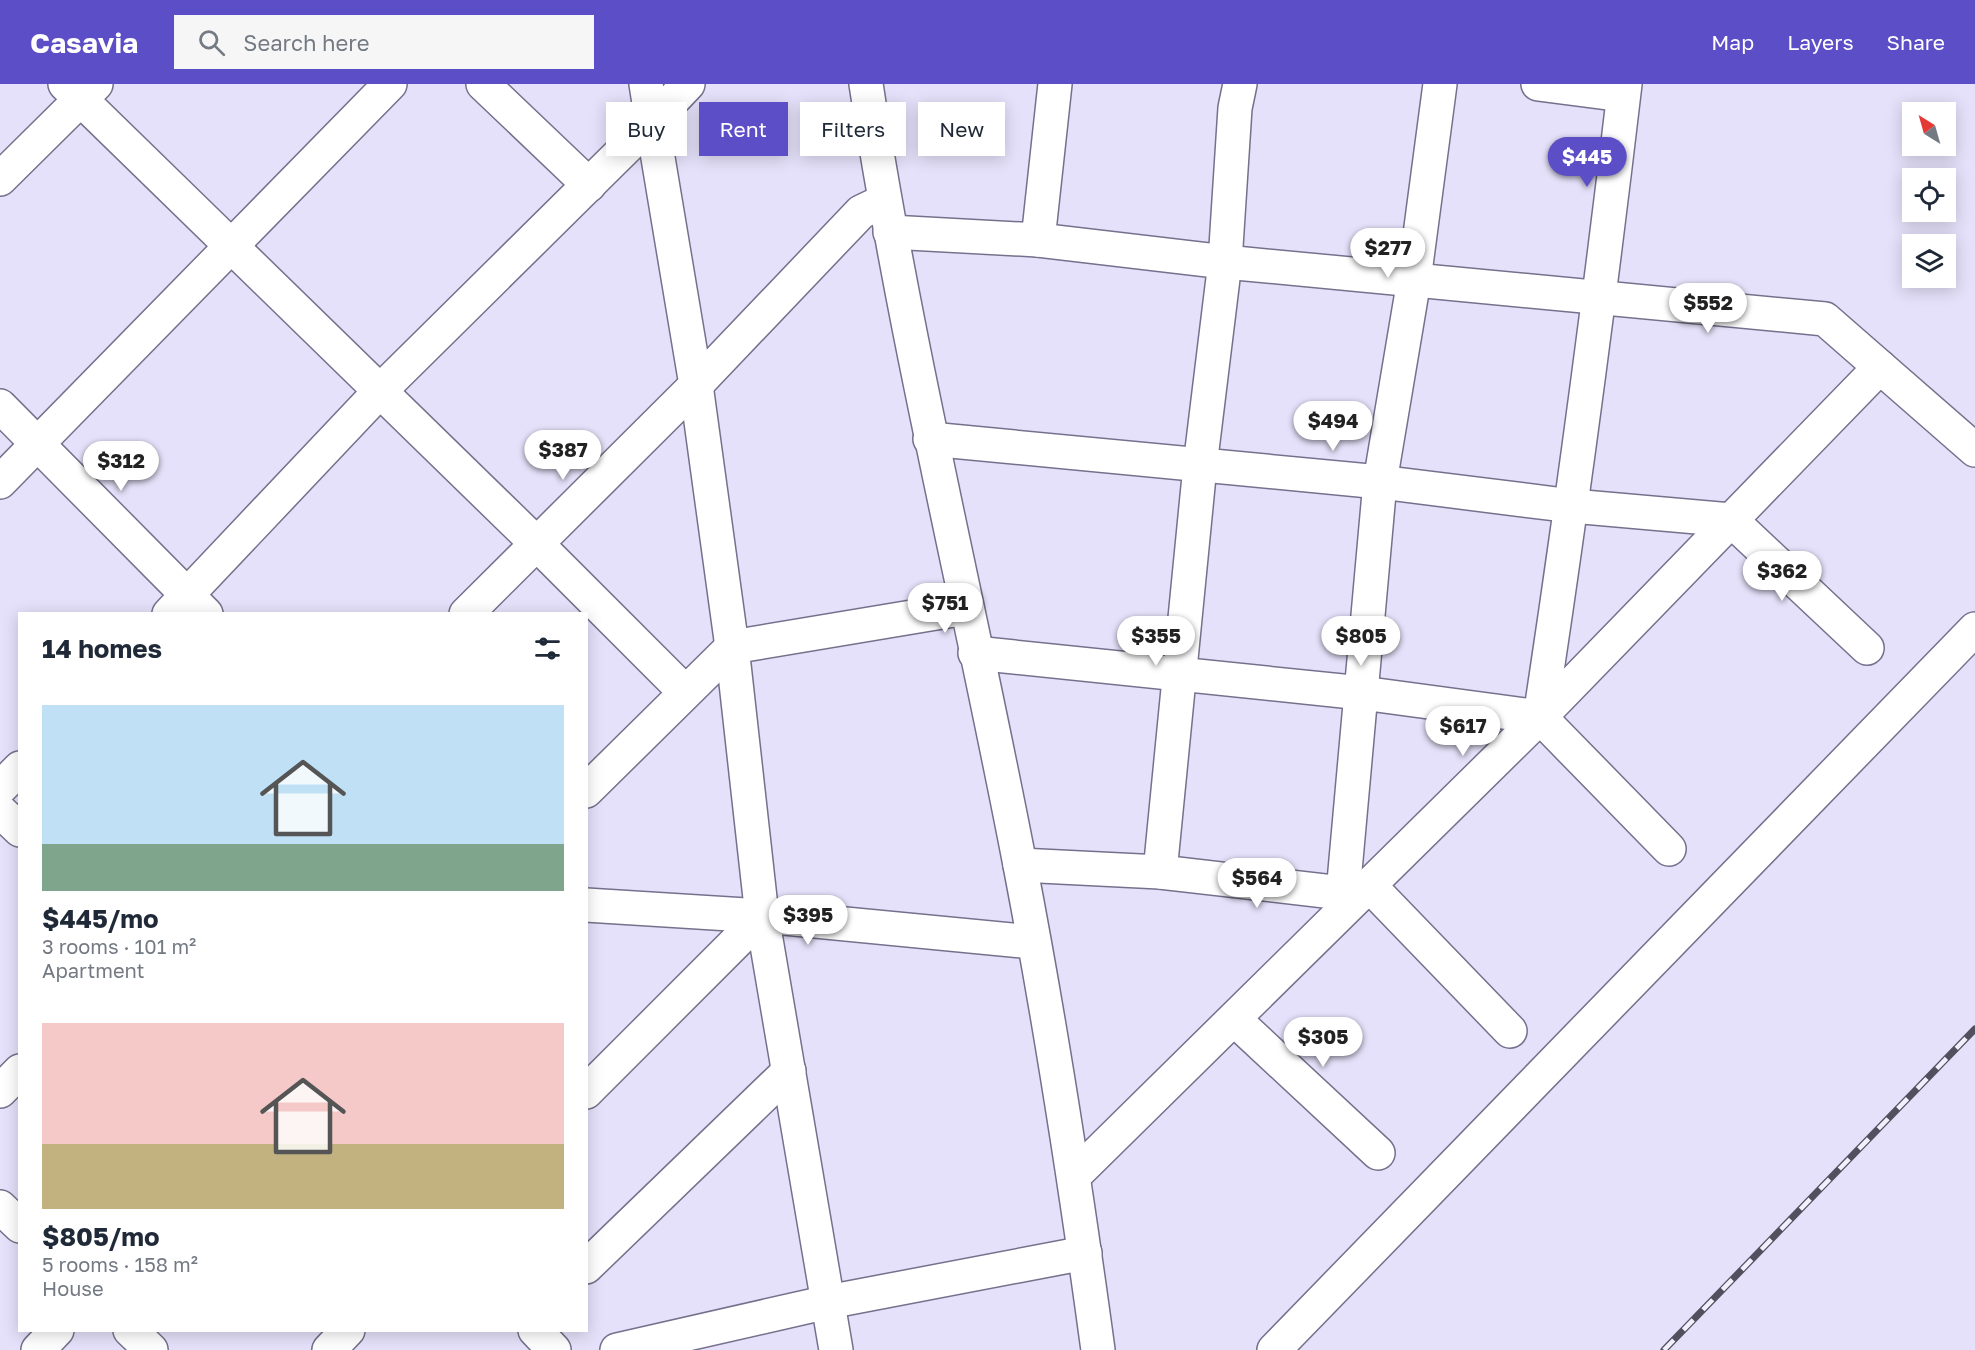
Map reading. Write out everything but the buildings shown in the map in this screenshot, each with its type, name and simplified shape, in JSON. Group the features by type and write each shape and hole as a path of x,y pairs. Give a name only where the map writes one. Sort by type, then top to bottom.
{"street":[{"path":"0,482 390,84"},
{"path":"483,84 589,185"},
{"path":"646,84 649,102"},
{"path":"671,102 688,84"},
{"path":"866,84 887,217 930,439 1020,865 1074,1176 1098,1350"},
{"path":"1038,240 1055,84"},
{"path":"1160,872 1200,466 1225,262 1235,108 1240,84"},
{"path":"1357,891 1362,693 1380,482 1414,280 1440,84"},
{"path":"1538,84 1624,90 1600,298 1540,717"},
{"path":"0,179 81,89 233,246 685,692"},
{"path":"0,406 188,607 380,391 618,156"},
{"path":"658,156 696,385 732,647 762,916 836,1350"},
{"path":"468,612 696,385 861,212 1038,240 1225,262 1825,319 1975,450"},
{"path":"1074,1176 1234,1019 1357,891 1540,717 1880,367"},
{"path":"930,439 1380,482 1572,506 1731,520 1867,648"},
{"path":"588,789 732,647 966,608"},
{"path":"1274,1350 1975,629"},
{"path":"975,653 1362,693 1540,717 1669,849"},
{"path":"0,788 18,770"},
{"path":"0,811 18,828"},
{"path":"1020,865 1160,872 1357,891 1510,1031"},
{"path":"588,905 762,916 1033,942"},
{"path":"588,1090 762,916"},
{"path":"1234,1019 1378,1153"},
{"path":"588,1265 789,1071"},
{"path":"0,1091 18,1073"},
{"path":"0,1207 18,1224"},
{"path":"617,1350 828,1303 1085,1253"},
{"path":"39,1350 55,1332"},
{"path":"132,1332 151,1350"},
{"path":"329,1350 346,1332"},
{"path":"537,1332 554,1350"}],"railway":[{"path":"1664,1350 1975,1029"}]}
